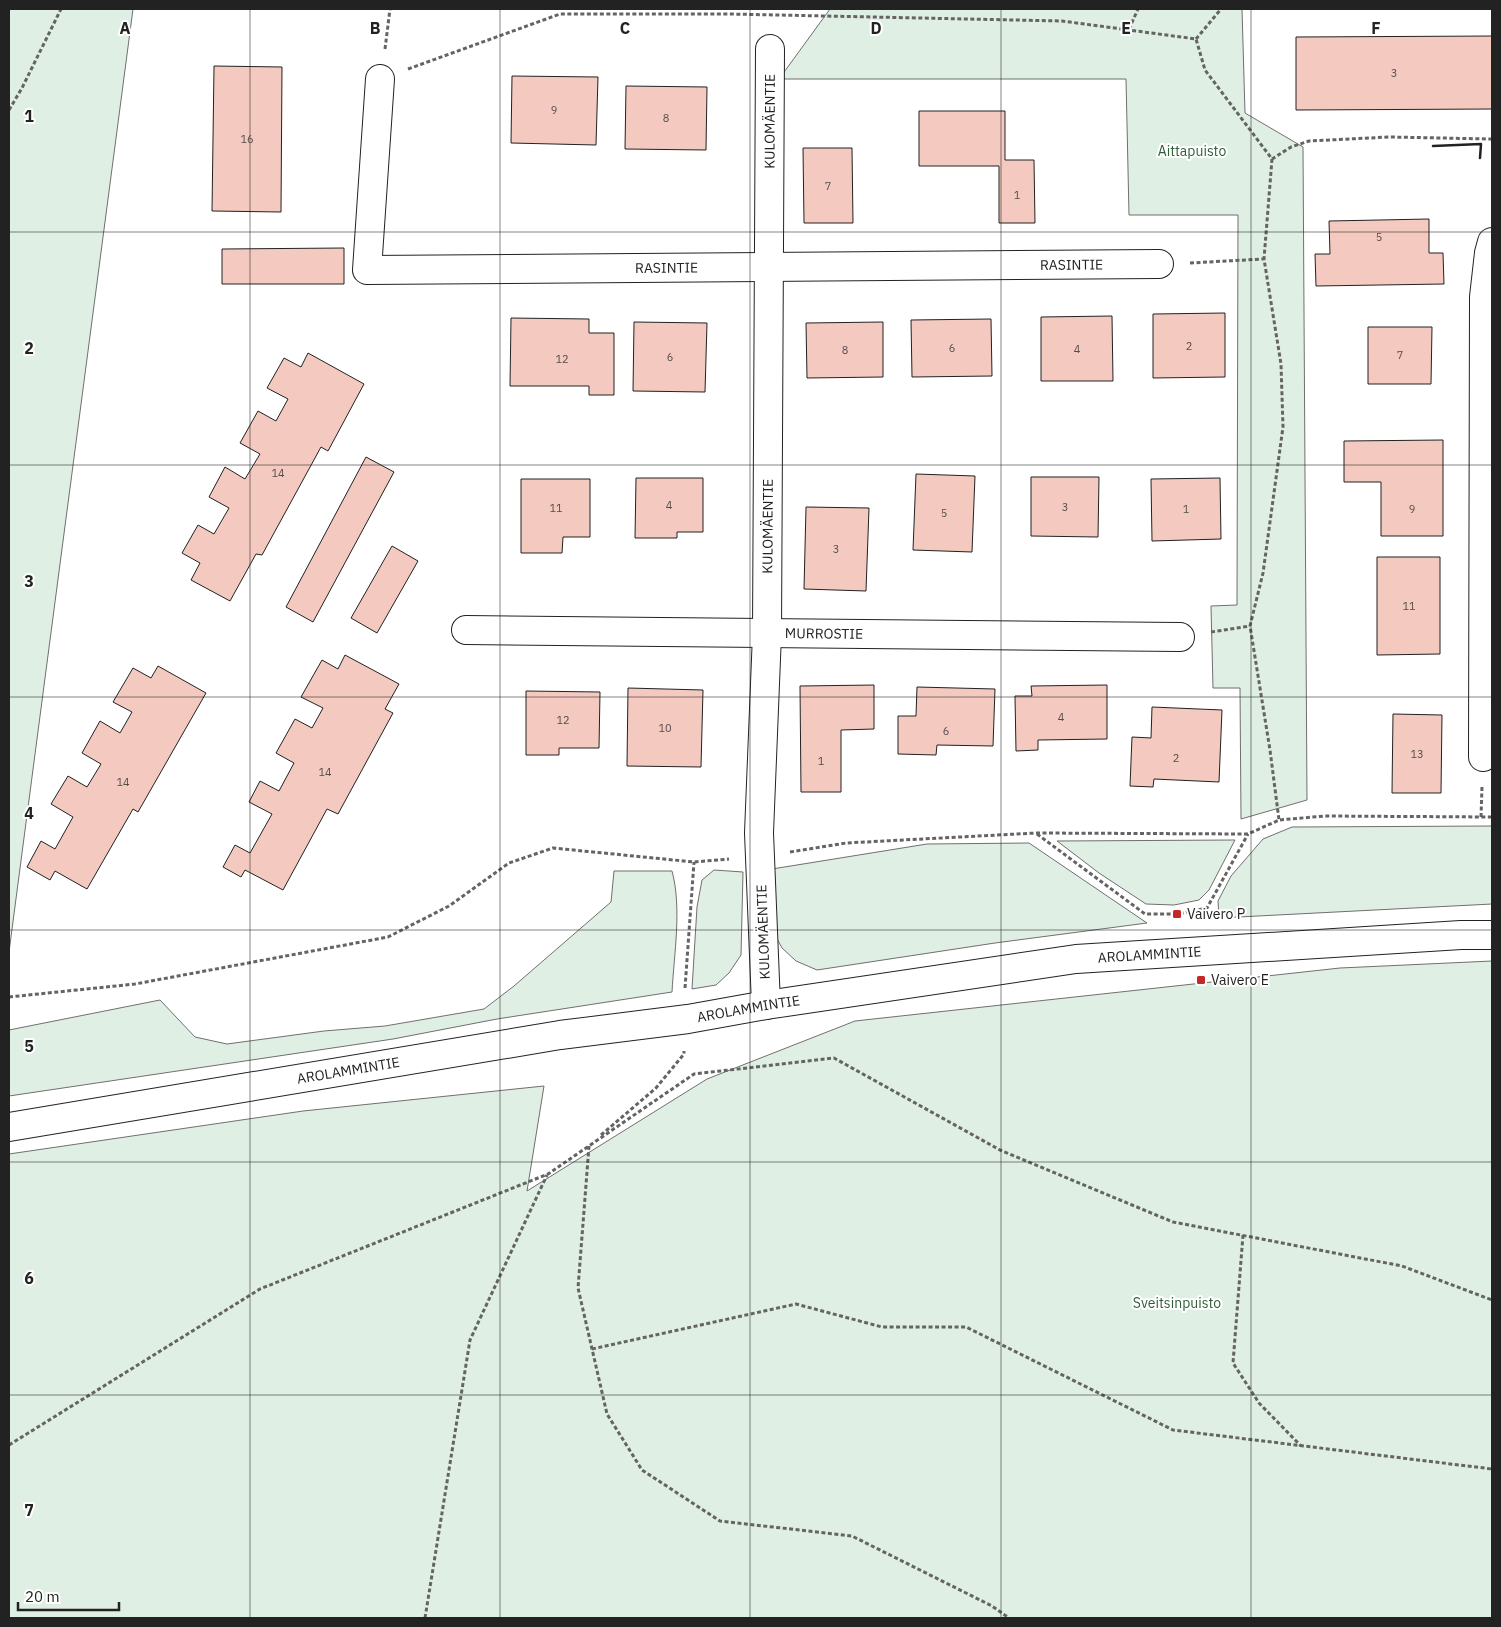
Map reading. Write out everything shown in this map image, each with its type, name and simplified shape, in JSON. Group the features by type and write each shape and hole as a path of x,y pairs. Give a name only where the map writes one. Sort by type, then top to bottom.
{"street":[{"name":"KULOMÄENTIE","path":"766,1005 759,833 767,634 770,49"},
{"name":"RASINTIE","path":"380,79 367,270 1159,264"},
{"path":"1483,757 1484,297 1492,242"},
{"name":"MURROSTIE","path":"466,630 1180,637"},
{"name":"AROLAMMINTIE","path":"9,1127 560,1035 688,1018 1076,959 1461,935 1492,935"}],"path":[{"path":"9,110 61,9"},
{"path":"390,9 380,79 560,14 730,14 1062,21 1196,39"},
{"path":"1129,29 1138,9"},
{"path":"1196,39 1221,9"},
{"path":"1196,39 1205,70 1272,159 1264,259 1281,364 1283,427 1263,573 1250,626 1279,820"},
{"path":"1272,159 1291,147 1309,141 1388,137 1492,139"},
{"path":"1159,264 1264,259"},
{"path":"1180,637 1250,626"},
{"path":"1036,833 1145,914 1177,914 1208,908 1248,834"},
{"path":"694,862 684,983 688,1018 684,1054 656,1088 589,1146 578,1288 607,1414 642,1470 720,1521 852,1536 992,1606 1009,1618"},
{"path":"9,1446 260,1290 548,1174 694,1074 834,1058 1000,1150 1173,1222 1402,1266 1492,1300"},
{"path":"425,1618 470,1340 548,1174"},
{"path":"1244,1235 1232,1362 1259,1403 1301,1446"},
{"path":"592,1349 796,1304 882,1327 966,1326 1173,1430 1492,1469"}],"green space":[{"path":"9,9 133,9 9,952"},
{"name":"Aittapuisto","path":"830,9 1242,9 1245,113 1303,147 1307,800 1241,819 1240,688 1213,688 1211,606 1237,605 1238,215 1129,215 1126,79 779,79"},
{"path":"1492,826 1492,904 1219,918 1218,901 1231,876 1263,839 1292,827"},
{"path":"1235,840 1209,890 1199,900 1174,905 1146,904 1099,873 1057,841"},
{"path":"1029,843 1147,923 995,943 817,970 796,961 782,948 775,935 772,869 927,844"},
{"path":"714,870 743,872 741,955 729,973 716,985 692,989 697,907 702,880"},
{"path":"614,871 672,871 677,916 672,992 497,1019 393,1039 9,1096 9,1030 160,1000 195,1037 227,1044 324,1031 385,1026 484,1009 514,986 611,902"},
{"name":"Sveitsinpuisto","path":"1492,961 1492,1618 9,1618 9,1154 303,1111 544,1086 527,1191 707,1079 855,1021 1340,968"}],"building":[{"path":"1492,36 1492,109 1296,110 1296,37"},
{"path":"214,66 282,67 281,212 212,211"},
{"path":"512,76 598,77 596,145 511,143"},
{"path":"626,86 707,87 706,150 625,149"},
{"path":"919,111 1005,111 1005,160 1034,160 1035,223 999,223 999,166 919,166"},
{"path":"803,148 852,148 853,223 804,223"},
{"path":"1429,219 1429,253 1443,253 1444,284 1316,286 1315,254 1330,254 1329,221"},
{"path":"344,248 344,284 222,284 222,249"},
{"path":"1225,313 1225,377 1153,378 1153,314"},
{"path":"1112,316 1113,381 1041,381 1041,317"},
{"path":"511,318 589,319 589,333 614,333 614,395 589,395 589,386 510,386"},
{"path":"991,319 992,376 912,377 911,320"},
{"path":"634,322 707,323 705,392 633,391"},
{"path":"883,322 883,377 807,378 806,323"},
{"path":"1368,327 1432,327 1431,384 1368,384"},
{"path":"308,353 364,384 328,451 321,447 262,555 256,554 230,601 191,580 200,563 182,553 198,525 214,534 229,508 209,497 225,467 245,479 260,454 240,443 258,411 276,421 288,399 267,388 284,358 301,367"},
{"path":"1443,440 1443,536 1381,536 1381,482 1344,482 1344,441"},
{"path":"366,457 394,472 313,622 286,607"},
{"path":"916,474 975,476 972,552 913,550"},
{"path":"1031,477 1099,477 1098,537 1031,536"},
{"path":"636,478 703,478 703,532 677,532 677,538 635,538"},
{"path":"1220,478 1221,539 1152,541 1151,479"},
{"path":"521,479 590,479 590,537 563,537 562,553 521,553"},
{"path":"806,507 869,508 866,591 804,589"},
{"path":"392,546 418,561 377,633 351,618"},
{"path":"1377,557 1440,557 1440,654 1377,655"},
{"path":"345,655 399,684 385,709 393,713 338,814 327,809 283,890 245,870 241,877 223,867 235,845 250,853 272,814 249,802 260,781 279,791 294,763 276,753 295,719 312,728 323,708 301,697 322,660 338,669"},
{"path":"158,666 206,693 138,812 133,809 87,889 55,871 50,880 27,867 41,841 55,849 73,817 51,804 68,776 87,787 101,764 82,753 100,721 120,733 132,712 113,702 133,668 151,678"},
{"path":"874,685 874,729 841,730 841,792 801,792 800,686"},
{"path":"1107,685 1107,739 1038,740 1038,750 1016,751 1015,696 1032,696 1031,686"},
{"path":"917,687 995,689 993,746 937,745 936,755 898,754 898,716 916,716"},
{"path":"628,688 703,690 701,767 627,766"},
{"path":"526,691 600,692 599,748 559,748 559,755 526,755"},
{"path":"1152,707 1222,710 1219,782 1154,779 1153,787 1130,786 1132,737 1151,738"},
{"path":"1393,714 1442,715 1441,793 1392,793"}],"wall":[{"path":"1433,146 1481,144 1480,158"}],"place":[{"name":"Vaivero P","path":"1177,914"},
{"name":"Vaivero E","path":"1201,980"}]}
